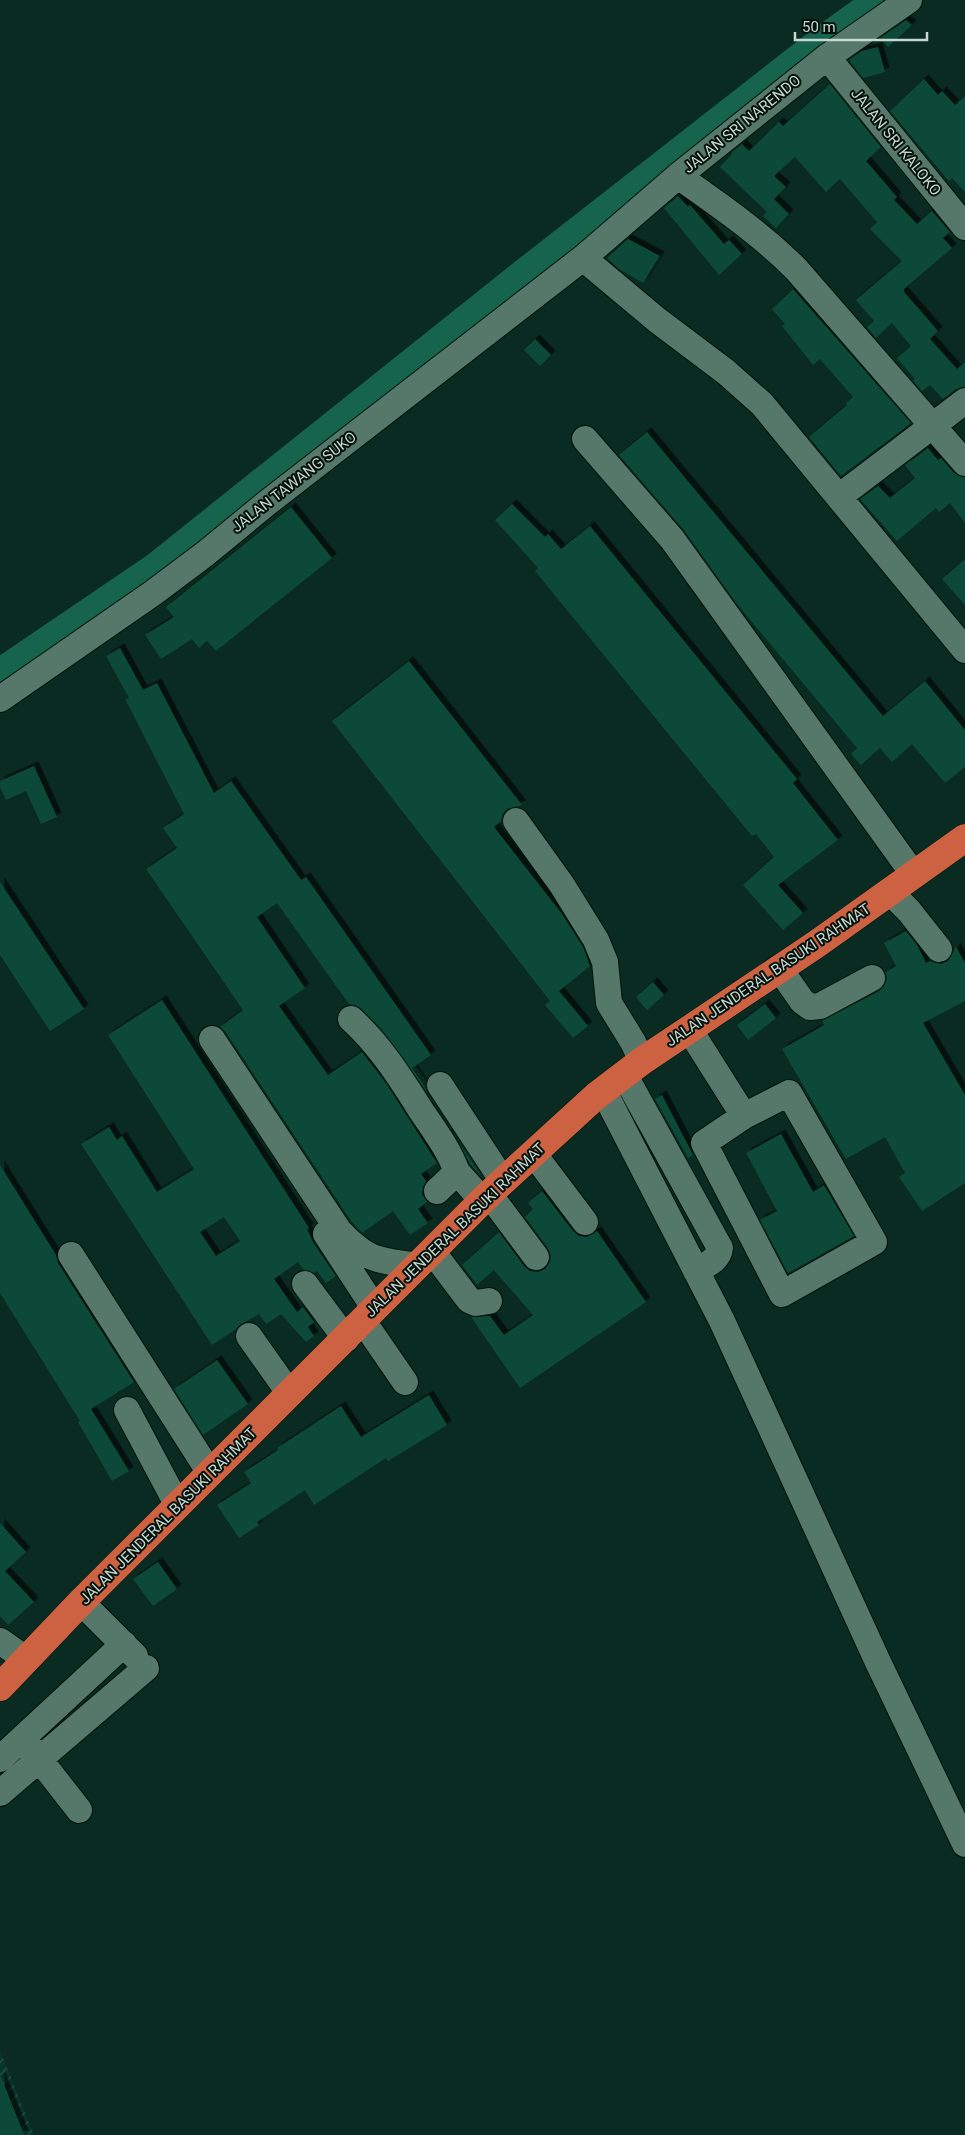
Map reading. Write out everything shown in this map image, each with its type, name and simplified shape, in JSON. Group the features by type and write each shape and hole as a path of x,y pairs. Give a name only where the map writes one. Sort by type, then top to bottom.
{"highway":[{"name":"JALAN JENDERAL BASUKI RAHMAT","path":"0,1687 81,1602 491,1192 603,1090 965,838"}],"street":[{"name":"JALAN SRI NARENDO","path":"583,258 678,176 827,57 909,0"},
{"name":"JALAN SRI KALOKO","path":"827,57 965,226"},
{"path":"678,176 740,221 796,268 965,463"},
{"path":"583,258 657,320 726,372 762,404 840,496 965,650"},
{"name":"JALAN TAWANG SUKO","path":"0,698 153,593 205,554 267,503 583,258"},
{"path":"840,496 965,401"},
{"path":"585,439 672,539 914,875"},
{"path":"516,821 562,885 596,940 606,962 609,1003 633,1042 633,1068 648,1117 720,1248 716,1259 696,1271"},
{"path":"890,892 909,911 939,949"},
{"path":"779,968 802,1001 810,1007 820,1006 872,978"},
{"path":"352,1019 369,1035 403,1084 452,1156 457,1172 491,1192"},
{"path":"689,1029 744,1116"},
{"path":"212,1039 339,1231 355,1248 371,1258 425,1258 469,1300 476,1303 489,1301"},
{"path":"215,1070 361,1323 405,1382"},
{"path":"440,1085 491,1192 536,1257"},
{"path":"603,1090 722,1321 877,1660 965,1844"},
{"path":"789,1093 874,1242 782,1294 704,1143 744,1116 789,1093"},
{"path":"625,1132 648,1117"},
{"path":"532,1153 585,1222"},
{"path":"646,1173 672,1160"},
{"path":"437,1191 457,1172"},
{"path":"666,1212 692,1198"},
{"path":"71,1255 210,1473"},
{"path":"305,1284 361,1323"},
{"path":"249,1336 290,1394"},
{"path":"127,1410 178,1506"},
{"path":"0,1793 150,1672 81,1602"},
{"path":"0,1641 27,1660"},
{"path":"0,1759 124,1644"},
{"path":"22,1738 79,1810"}],"shaded area":[{"path":"0,2050 34,2135 0,2135"}],"building":[{"path":"906,20 912,25 888,47 880,38"},
{"path":"878,47 885,72 863,78 849,60 862,51"},
{"path":"924,79 938,95 942,91 955,105 965,96 965,192 952,178 949,181 890,111"},
{"path":"830,84 881,147 866,161 897,197 894,200 917,224 932,211 950,232 943,238 952,248 904,289 904,292 938,331 930,339 957,369 965,362 965,386 956,389 943,399 930,385 922,391 913,381 915,379 897,358 911,346 892,323 876,338 867,327 874,321 856,300 902,261 870,229 877,222 840,179 826,192 795,157 774,176 786,187 774,199 789,214 776,228 763,216 767,212 720,167 731,153 742,144 749,151 779,122 783,126"},
{"path":"678,196 688,207 690,205 724,244 729,240 742,254 719,275 664,208"},
{"path":"628,239 660,256 643,283 619,269 607,258"},
{"path":"793,289 911,423 841,476 809,437 847,405 846,403 853,397 820,359 813,365 782,326 785,324 772,309"},
{"path":"535,339 551,355 540,366 524,350"},
{"path":"647,432 883,716 925,681 965,730 965,767 945,783 912,744 892,762 880,748 861,765 851,754 857,748 737,604 683,529 619,455"},
{"path":"928,448 938,460 941,458 954,473 965,478 965,523 950,503 939,512 936,508 897,541 860,499 878,486 890,498 915,478 905,465"},
{"path":"512,504 545,537 548,534 561,549 590,526 797,779 793,783 838,840 778,885 803,913 783,930 743,885 774,857 756,834 752,836 535,571 538,568 495,520"},
{"path":"291,507 332,558 216,651 207,641 199,648 192,639 161,659 145,635 174,617 166,607"},
{"path":"965,559 965,605 942,579"},
{"path":"120,648 143,690 157,683 214,793 231,781 301,880 306,877 431,1055 412,1068 427,1092 382,1030 361,1008 349,1004 277,903 257,917 305,988 279,1006 328,1075 362,1052 386,1083 437,1163 421,1174 426,1181 422,1194 427,1202 418,1209 428,1223 410,1235 393,1211 362,1233 351,1221 225,1031 220,1027 243,1010 146,869 177,848 163,828 184,814 125,699 129,698 106,656"},
{"path":"409,661 522,805 507,809 501,821 494,827 562,914 583,947 590,966 559,991 588,1026 573,1038 545,1005 550,1001 332,721"},
{"path":"34,766 57,817 41,824 26,791 6,800 0,787 0,781"},
{"path":"0,882 84,1009 50,1031 0,955"},
{"path":"906,931 917,945 926,963 930,961 941,964 948,961 956,947 965,963 965,1001 923,1023 965,1095 965,1183 922,1211 899,1177 905,1173 885,1137 846,1159 782,1049 824,1025 822,1021 879,991 887,979 886,972 896,966 884,943"},
{"path":"653,982 664,995 647,1010 636,997"},
{"path":"162,1000 309,1228 307,1229 313,1242 336,1276 326,1283 317,1271 314,1273 303,1269 298,1262 274,1279 297,1312 303,1307 314,1322 308,1327 314,1336 306,1342 281,1314 266,1324 259,1314 241,1324 212,1345 81,1144 109,1127 117,1140 122,1136 157,1192 194,1169 108,1035","holes":["224,1217 240,1241 216,1256 200,1232"]},
{"path":"765,1004 776,1018 748,1040 737,1025"},
{"path":"662,1095 693,1155 688,1158 655,1099"},
{"path":"781,1134 813,1192 824,1185 854,1236 788,1273 760,1220 777,1211 746,1153"},
{"path":"459,1142 483,1178 470,1164"},
{"path":"0,1165 56,1255 58,1263 134,1382 91,1409 129,1471 112,1481 78,1422 80,1421 0,1293"},
{"path":"542,1191 579,1236 587,1237 597,1231 646,1302 520,1388 471,1317 490,1316 504,1335 533,1315 494,1270 477,1285 462,1265 499,1232 524,1266 530,1271 538,1272 545,1269 550,1262 551,1255 525,1217 533,1209 528,1203"},
{"path":"217,1360 248,1404 203,1435 174,1389"},
{"path":"429,1395 447,1425 388,1461 386,1458 314,1505 305,1490 257,1522 259,1525 239,1538 217,1505 251,1483 244,1472 341,1406 361,1437"},
{"path":"0,1523 26,1552 5,1571 34,1602 8,1625 0,1616"},
{"path":"158,1562 177,1589 153,1606 133,1579"},
{"path":"1,2077 24,2135 0,2135"}],"waterway":[{"path":"0,674 156,568 513,283 824,40 880,0"}]}
